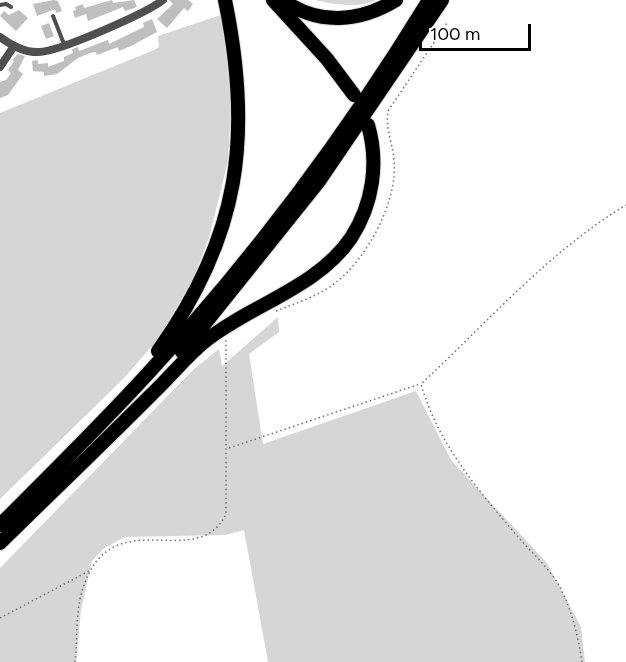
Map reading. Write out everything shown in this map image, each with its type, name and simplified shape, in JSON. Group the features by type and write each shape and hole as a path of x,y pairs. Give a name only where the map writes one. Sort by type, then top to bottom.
{"highway":[{"path":"106,428 182,316 213,254 224,225 235,175 239,133 236,66 225,0"},
{"path":"273,0 327,59 354,96"},
{"path":"283,0 306,14 337,19 365,15 396,0"},
{"path":"106,428 277,219 361,104 429,0"},
{"path":"0,543 106,428 200,331 292,218 370,111 442,0"},
{"path":"0,525 106,428 222,328 308,279 338,254 350,238 368,201 374,162 373,143 368,125"}],"street":[{"path":"0,37 14,46 40,52 143,14 163,0"},
{"path":"0,66 14,46"}],"lane":[{"path":"0,5 6,4 11,8"},
{"path":"53,16 64,44"}],"path":[{"path":"270,314 333,285 347,273 368,244 388,206 394,162 386,123 388,111 447,23"},
{"path":"228,448 421,384 479,325 602,220 626,205"},
{"path":"75,662 80,599 90,571 102,555 115,545 146,539 196,540 212,533 226,514 228,448 225,348 226,339 231,333"},
{"path":"421,384 429,413 444,441 490,504 559,587 577,630 582,662"},
{"path":"0,618 90,571"}],"shaded area":[{"path":"315,0 376,0 354,5"},
{"path":"224,14 231,105 228,161 210,234 195,276 158,339 124,378 0,499 0,113 154,50 159,47 158,36"},
{"path":"278,317 279,332 249,354 263,444 416,391 451,460 547,563 581,627 585,662 268,662 244,530 225,535 124,537 103,549 92,561 81,610 76,662 0,662 0,568 194,369 219,349 222,366"}],"building":[{"path":"112,0 113,3 134,0 137,7 125,11 123,7 88,21 86,14 75,18 73,11 76,10 75,7 83,4 84,8"},
{"path":"169,0 188,0 193,4 188,11 184,8 167,28 157,19 173,4"},
{"path":"58,1 62,11 56,13 55,9 37,16 33,4"},
{"path":"19,10 28,18 16,31 0,16 4,11 9,15"},
{"path":"152,19 157,32 131,46 119,51 118,47 97,55 96,52 90,53 78,58 57,74 44,76 44,72 33,71 32,61 38,60 38,64 48,63 48,67 64,61 64,57 73,53 72,49 78,47 79,51 108,40 109,44 144,27 143,23"},
{"path":"49,23 54,36 46,39 41,26"},
{"path":"18,54 25,56 18,70 23,74 8,95 0,98 0,82 6,80 11,73 8,70 14,61 12,60"}]}
